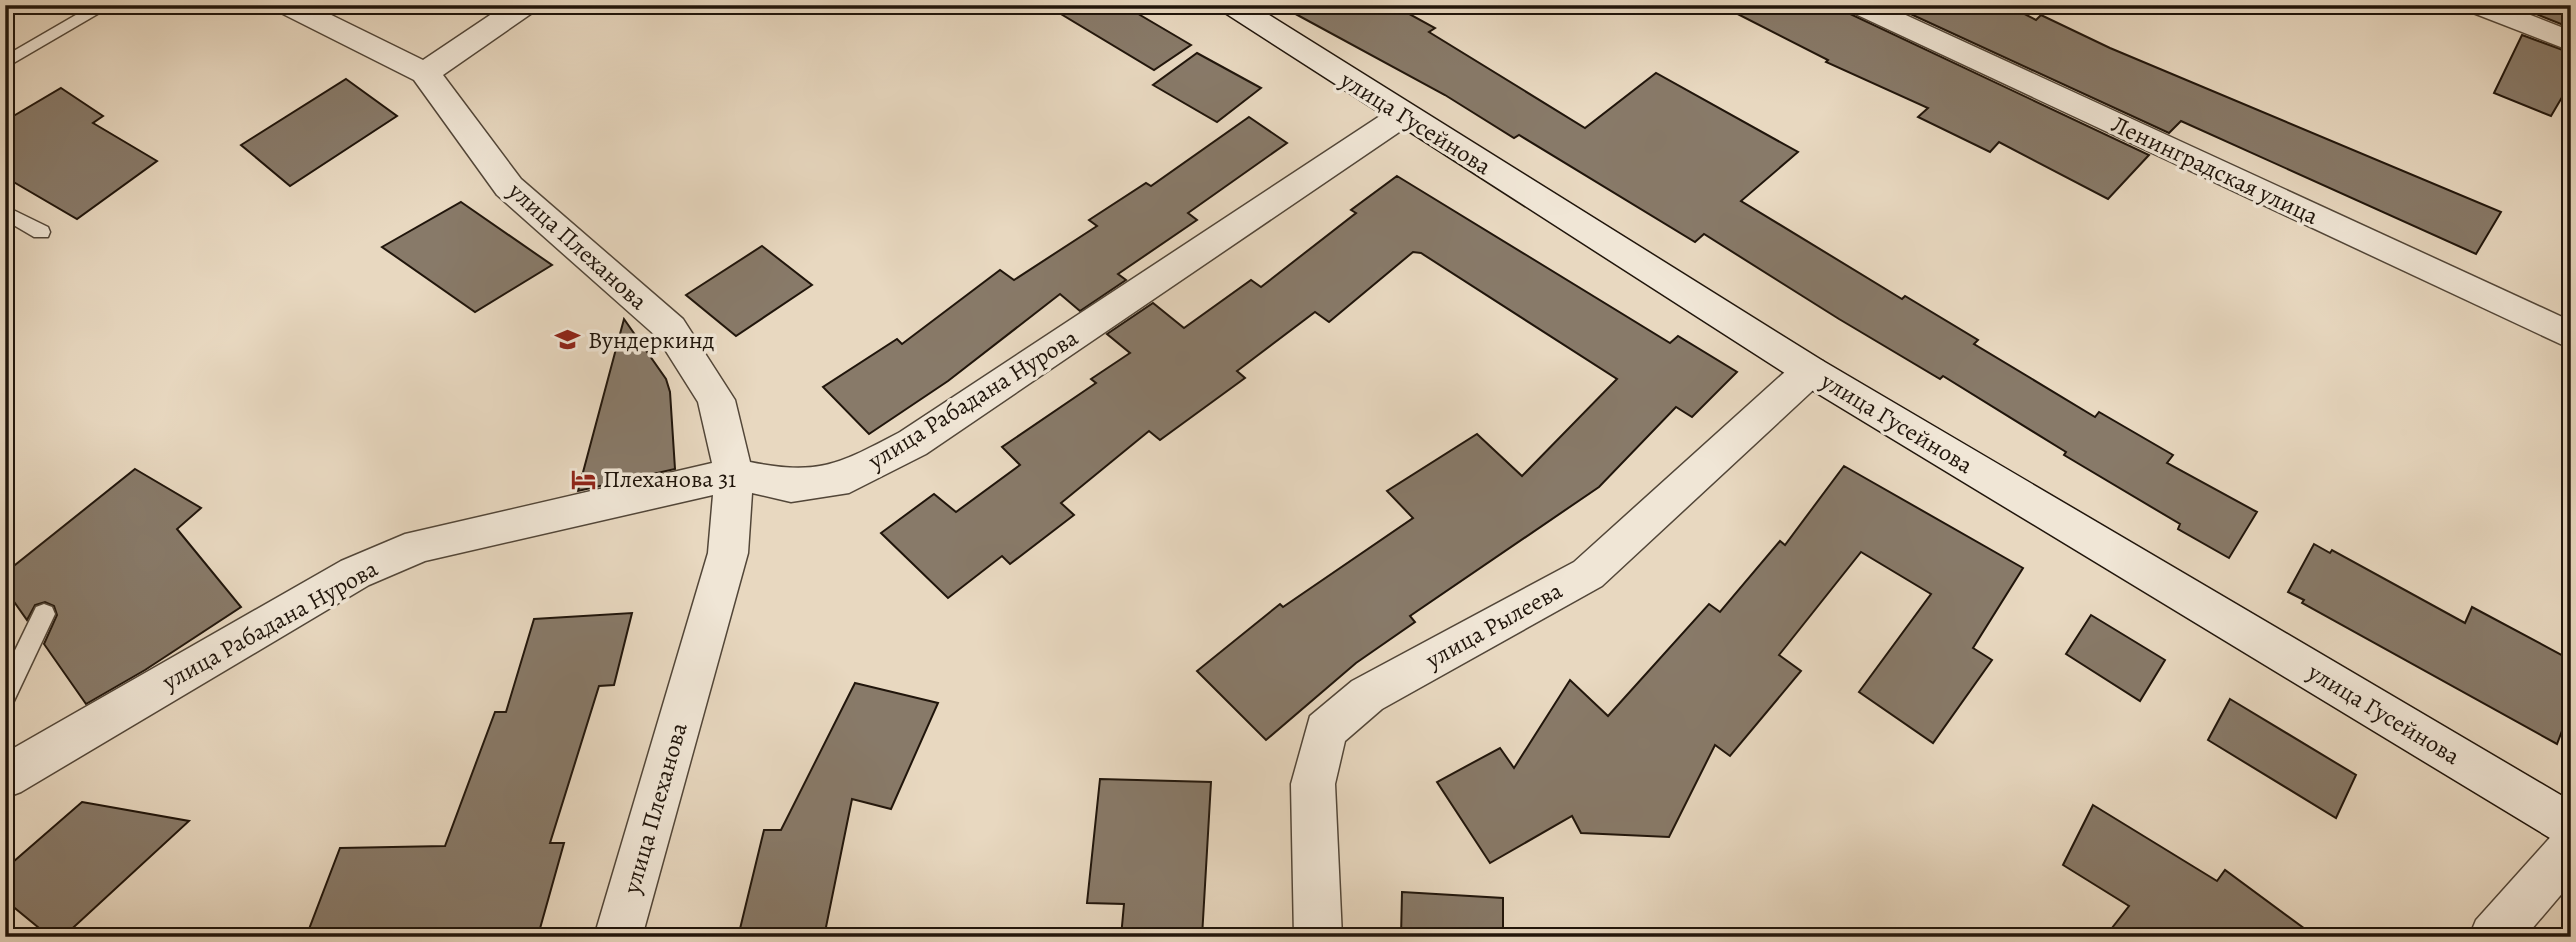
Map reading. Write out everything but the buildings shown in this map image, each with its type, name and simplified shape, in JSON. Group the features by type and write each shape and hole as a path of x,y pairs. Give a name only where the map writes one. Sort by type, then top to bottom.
{"street":[{"name":"улица Плеханова","path":"287,5 425,73 509,187 670,328 716,400 733,474 727,553 618,937"},
{"path":"425,73 525,5"},
{"name":"улица Гусейнова","path":"1232,5 1810,371 2571,826"},
{"name":"Ленинградская улица","path":"1859,5 2571,336"},
{"path":"2477,5 2571,42"},
{"name":"улица Рабадана Нурова","path":"5,777 355,573 419,546 733,474 791,486 849,477 902,448 1403,115"},
{"name":"улица Рылеева","path":"1318,937 1313,784 1325,730 1367,695 1588,574 1810,371"},
{"path":"2493,937 2571,848"}],"lane":[{"path":"5,63 105,5"},
{"path":"5,212 41,232"},
{"path":"5,696 44,614"}],"place":[{"name":"Вундеркинд","path":"568,340"},
{"name":"Плеханова 31","path":"583,479"}]}
